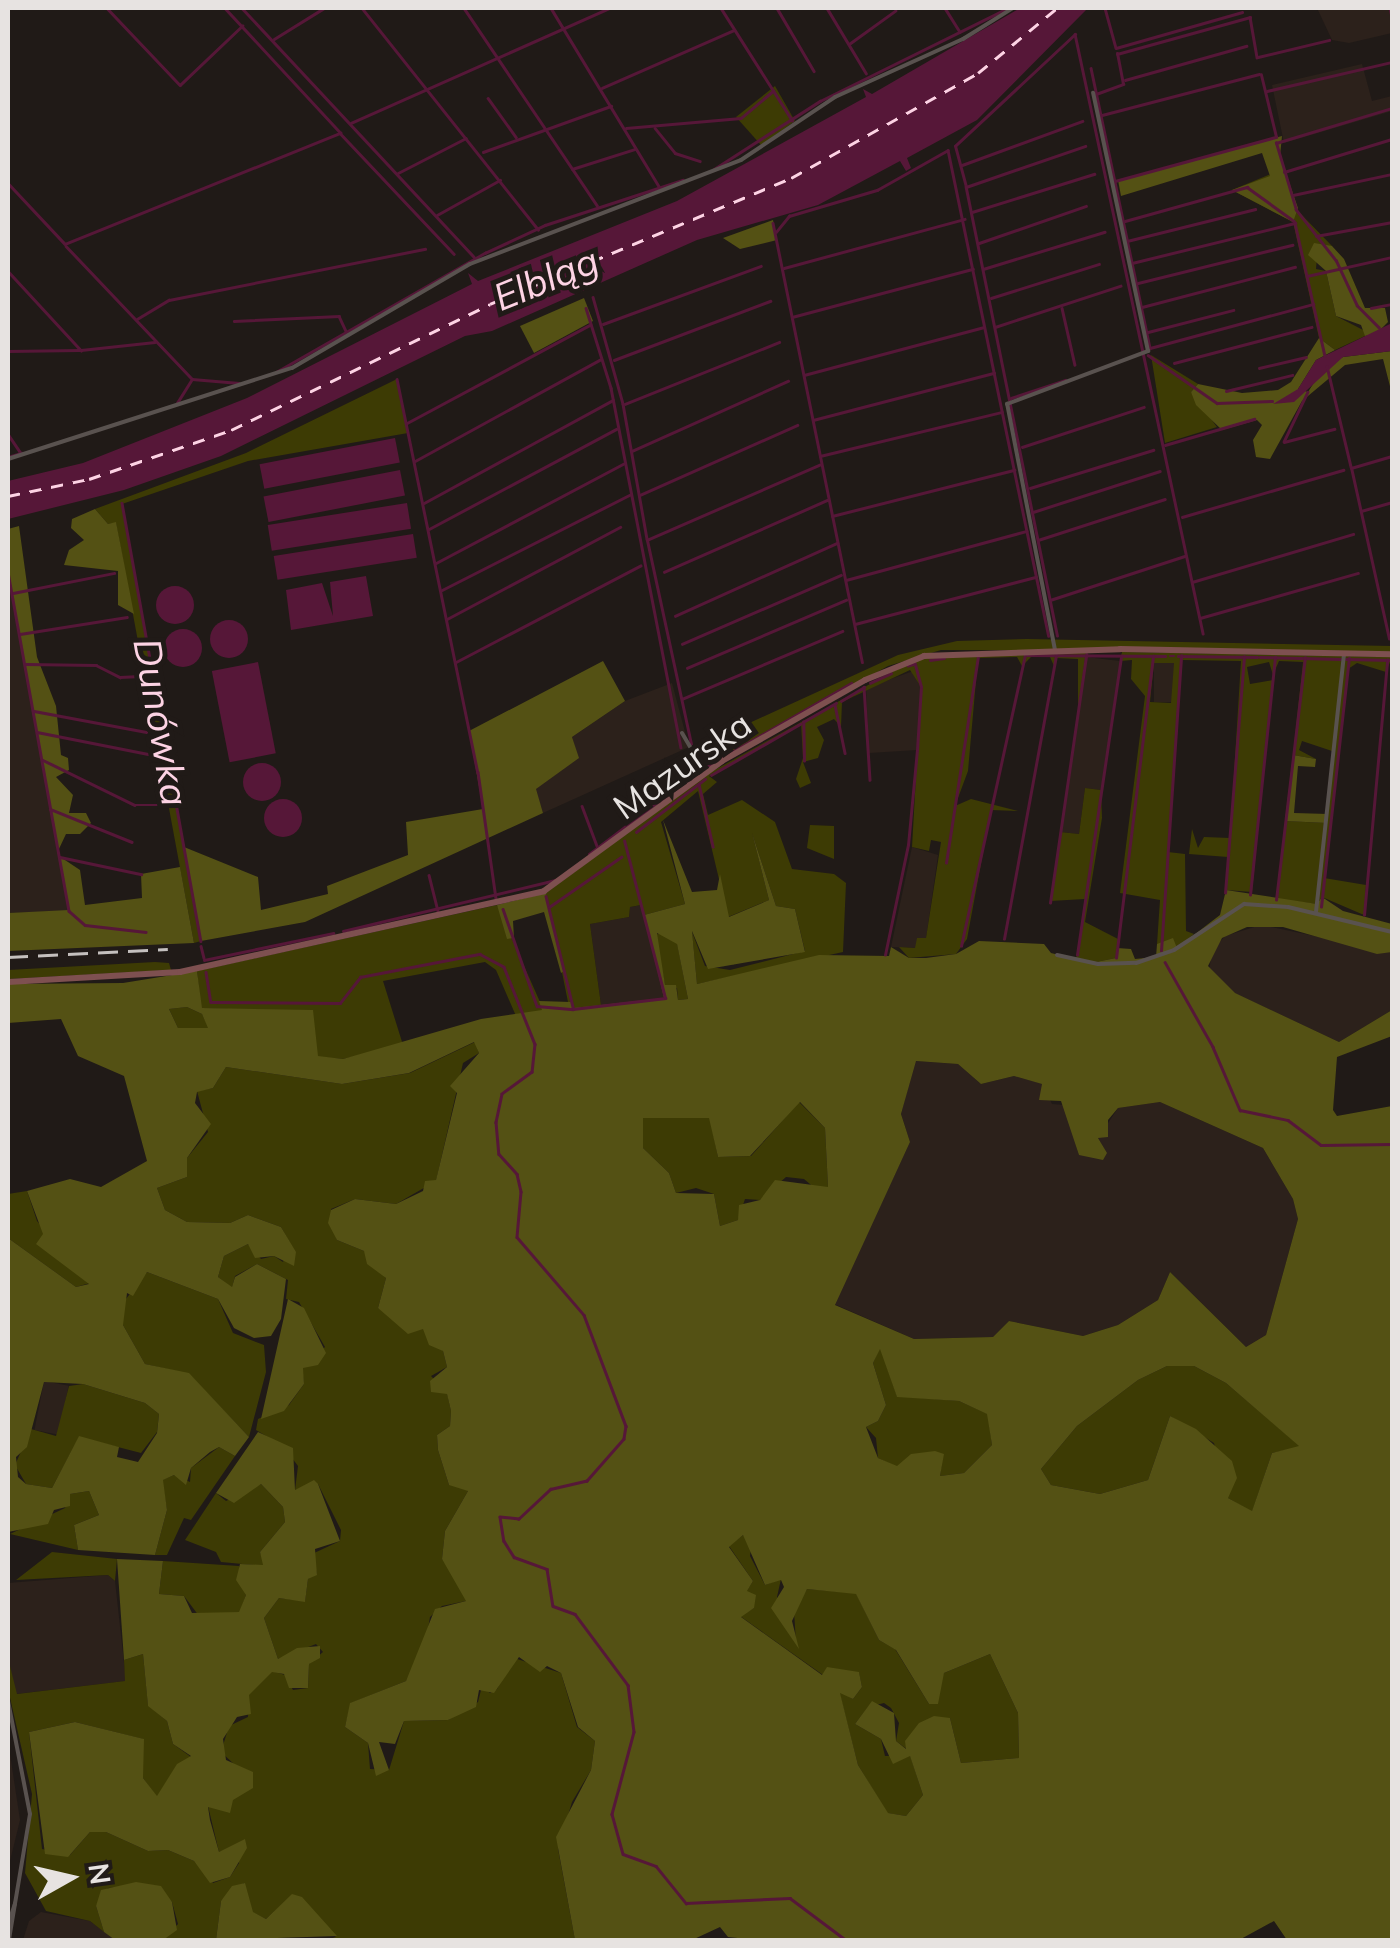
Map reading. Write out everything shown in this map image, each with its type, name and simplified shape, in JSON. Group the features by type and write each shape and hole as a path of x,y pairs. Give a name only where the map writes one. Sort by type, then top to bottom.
{"main road":[{"name":"Mazurska","path":"8,982 180,972 538,892 572,875 706,772 906,661 956,651 1392,654"}],"street":[{"path":"8,459 292,368 470,264 741,160 835,96 962,39 1013,8"},
{"path":"1055,650 1006,404 1148,352 1092,92"},
{"path":"1316,912 1344,654"},
{"path":"682,733 706,772"},
{"path":"1057,954 1123,965 1174,950 1239,904 1316,912 1392,932"},
{"path":"8,1701 30,1814 8,1940"},
{"path":"8,1925 18,1899"}],"shaded area":[{"path":"1317,8 1390,8 1392,33 1349,43 1332,40"},
{"path":"1362,64 1372,101 1392,96 1392,111 1284,143 1272,85"},
{"path":"775,86 795,121 761,145 736,117"},
{"path":"1282,136 1280,156 1298,208 1293,222 1232,190 1270,176 1262,153 1121,196 1118,180"},
{"path":"1283,169 1296,209 1332,246 1318,246 1316,269 1326,271 1336,316 1365,331 1365,336 1335,350 1319,338 1293,222 1232,190"},
{"path":"773,220 777,240 740,249 723,238"},
{"path":"1314,243 1332,246 1344,259 1365,308 1385,308 1388,322 1376,334 1365,336 1361,325 1336,316 1326,271 1308,255"},
{"path":"584,298 593,321 534,353 520,326"},
{"path":"1319,338 1335,350 1316,360 1298,389 1308,392 1322,370 1343,357 1392,351 1392,394 1383,359 1345,365 1302,401 1270,459 1256,457 1253,440 1262,425 1257,420 1222,430 1196,405 1191,392 1198,384 1242,393 1278,390 1291,382"},
{"path":"1151,355 1198,384 1191,392 1217,427 1165,443"},
{"path":"397,379 408,433 248,461 122,504 201,941 194,943 116,523 108,524 95,509 246,453"},
{"path":"95,509 108,524 116,522 134,614 118,605 118,571 64,565 69,550 84,540 71,528 72,519"},
{"path":"19,526 37,657 56,706 61,755 68,758 69,770 56,777 73,795 69,813 86,813 91,823 80,834 66,834 58,851 8,572 8,529"},
{"path":"8,572 69,911 8,913"},
{"path":"957,641 1392,646 1392,652 941,650 888,666 719,760 710,741 898,655"},
{"path":"1086,652 1078,709 1078,659 1056,658 1054,666 1050,657 1031,657 1022,666 1017,657 978,658 968,771 955,806 971,799 1018,811 991,810 967,939 956,954 909,958 899,947 915,948 917,938 926,938 941,842 931,840 929,851 912,847 921,687 910,670 842,702 841,727 834,719 817,727 824,740 818,758 803,762 811,783 800,788 796,779 803,758 801,723 709,776 717,782 703,794 708,815 742,800 775,822 792,869 834,874 846,883 843,952 697,984 692,932 705,966 730,970 805,951 795,909 776,906 752,833 769,900 728,917 698,791 661,822 685,904 644,915 641,905 630,907 629,917 590,924 601,1005 573,1009 568,1002 546,893 711,772 908,663 933,657"},
{"path":"1122,652 1392,657 1386,672 1357,663 1348,669 1324,878 1366,885 1364,915 1322,897 1317,904 1276,899 1285,821 1326,823 1335,752 1302,741 1299,750 1316,759 1293,755 1303,662 1279,661 1273,675 1269,662 1247,667 1250,684 1273,680 1252,892 1226,890 1228,857 1189,854 1192,829 1198,848 1204,837 1230,838 1241,661 1182,660 1168,852 1185,854 1186,931 1194,934 1176,949 1157,944 1160,900 1120,893 1145,696 1131,679 1132,660 1120,661","holes":["1154,663 1174,663 1171,703 1150,702"]},
{"path":"1086,657 1120,661 1101,790 1085,788 1079,834 1060,832"},
{"path":"603,661 625,701 572,737 579,758 536,789 543,813 305,922 201,941 184,847 258,877 261,910 328,894 327,886 408,855 406,822 483,809 469,731"},
{"path":"1154,663 1174,663 1174,702 1154,702"},
{"path":"916,670 921,687 917,750 869,753 866,688"},
{"path":"672,683 689,747 543,813 535,789 578,758 572,737 625,701"},
{"path":"1293,755 1316,759 1315,767 1298,766 1294,813 1328,814 1327,823 1285,821"},
{"path":"1085,788 1101,790 1102,818 1085,922 1118,939 1116,958 1091,963 1076,959 1085,899 1050,901 1060,832 1079,834"},
{"path":"663,820 692,892 717,890 720,874 729,917 769,900 752,833 776,906 795,909 805,952 708,969 692,931 697,984 819,955 889,956 891,947 909,958 926,958 956,954 979,941 1044,944 1051,953 1091,963 1116,958 1117,948 1131,949 1135,959 1156,957 1157,944 1173,938 1177,948 1220,915 1226,890 1317,904 1322,897 1343,911 1392,924 1392,952 1377,954 1283,927 1247,927 1222,938 1208,966 1235,993 1339,1042 1392,1010 1392,1036 1337,1057 1333,1110 1337,1116 1392,1106 1392,1940 1287,1940 1274,1921 1239,1940 757,1940 728,1937 720,1927 692,1940 575,1940 556,1837 591,1770 595,1741 578,1727 561,1673 547,1666 540,1672 519,1657 494,1693 479,1690 476,1707 448,1720 404,1721 395,1744 379,1742 389,1770 376,1776 368,1743 345,1727 350,1703 406,1681 435,1609 466,1601 442,1559 445,1531 468,1491 449,1485 438,1450 437,1435 450,1426 451,1411 447,1394 431,1392 430,1381 447,1367 443,1351 429,1345 423,1329 408,1334 378,1308 386,1278 367,1264 364,1251 337,1240 328,1223 331,1210 355,1199 396,1204 423,1191 425,1181 436,1180 457,1093 450,1086 479,1053 474,1042 409,1073 342,1084 226,1067 213,1088 197,1092 195,1103 211,1124 187,1158 187,1177 157,1188 165,1210 187,1222 230,1223 248,1215 281,1227 296,1252 294,1266 274,1256 255,1258 248,1244 224,1256 218,1277 232,1287 235,1277 257,1264 286,1279 281,1319 271,1336 254,1338 234,1328 218,1299 147,1272 133,1296 127,1293 123,1325 145,1364 189,1373 249,1437 235,1456 219,1447 210,1452 191,1468 186,1485 174,1475 163,1480 167,1510 155,1555 78,1550 74,1525 99,1515 89,1491 70,1494 70,1506 54,1510 48,1524 8,1532 8,1238 76,1287 89,1284 36,1244 43,1234 27,1191 70,1179 101,1187 147,1161 124,1076 78,1056 61,1019 8,1023 8,984 123,983 197,971 202,1008 313,1010 318,1056 343,1059 481,1019 542,1010 539,1001 571,1002 573,1008 664,998 644,915 685,904","holes":["657,933 677,944 688,999 678,1000 676,985 665,985","187,1007 202,1014 208,1028 178,1028 169,1009","916,1061 958,1064 981,1084 1014,1076 1042,1084 1039,1100 1061,1101 1079,1155 1103,1160 1107,1153 1098,1138 1108,1137 1108,1120 1118,1108 1160,1102 1263,1148 1293,1199 1298,1219 1266,1335 1246,1347 1170,1272 1158,1300 1118,1325 1083,1336 1009,1321 993,1337 914,1339 835,1305 910,1142 901,1114","800,1102 825,1128 828,1187 775,1180 760,1200 739,1205 738,1220 720,1226 714,1194 676,1193 669,1173 643,1148 643,1118 709,1118 718,1157 750,1156","880,1349 897,1397 959,1401 987,1414 992,1445 964,1473 940,1476 944,1454 935,1451 911,1454 897,1466 878,1458 866,1427 878,1421 886,1405 873,1363","1167,1366 1194,1366 1226,1383 1299,1446 1272,1453 1252,1511 1228,1498 1237,1478 1232,1461 1196,1429 1170,1416 1148,1480 1100,1494 1051,1485 1041,1469 1077,1426 1138,1380","44,1382 83,1384 145,1403 159,1414 157,1433 138,1462 117,1457 119,1447 79,1436 52,1488 26,1484 18,1477 16,1457 27,1447","743,1535 765,1585 781,1580 784,1587 771,1608 799,1649 792,1621 807,1589 856,1594 879,1640 896,1650 929,1704 938,1704 944,1673 990,1654 1018,1713 1019,1758 961,1763 950,1718 934,1716 919,1723 905,1741 906,1749 896,1741 894,1713 872,1701 855,1724 881,1739 893,1764 910,1756 923,1795 906,1816 888,1813 858,1765 840,1693 853,1699 862,1687 859,1672 827,1667 822,1675 741,1617 754,1608 756,1595 747,1591 753,1581 729,1547"]},
{"path":"810,825 834,826 834,859 807,848"},
{"path":"912,847 938,855 926,939 916,948 891,947"},
{"path":"59,856 80,870 85,905 142,898 141,874 180,867 194,943 8,951 8,913 69,910"},
{"path":"546,893 564,971 561,973 544,912 513,921 514,938 507,939 497,905"},
{"path":"497,905 544,1011 516,1016 496,970 485,962 383,981 403,1045 343,1059 318,1057 280,1011 201,1008 197,971"},
{"path":"642,905 665,998 601,1005 590,924 629,917 630,907"},
{"path":"1261,925 1392,952 1392,1010 1339,1042 1234,993 1209,971 1212,951 1225,936"},
{"path":"661,933 677,943 688,999 678,1000 677,988 665,985 655,935"},
{"path":"169,963 171,970 8,979 8,970"},
{"path":"187,1007 202,1014 209,1028 178,1028 169,1009"},
{"path":"475,1042 479,1053 463,1063 436,1181 396,1204 355,1199 331,1209 337,1240 364,1251 386,1278 378,1308 423,1328 443,1351 447,1367 431,1376 447,1393 451,1411 450,1426 437,1435 438,1450 449,1485 467,1485 468,1491 445,1531 442,1559 468,1591 466,1601 442,1606 430,1617 425,1647 406,1681 351,1703 345,1727 368,1743 370,1769 389,1770 404,1721 448,1720 478,1702 482,1686 490,1693 497,1689 514,1658 561,1673 577,1727 595,1741 591,1770 572,1802 558,1849 575,1940 325,1940 336,1937 292,1895 266,1919 252,1912 244,1883 221,1901 216,1940 163,1940 178,1924 172,1902 155,1885 108,1888 96,1906 104,1932 90,1921 46,1911 25,1873 32,1794 8,1689 8,1658 17,1694 125,1681 124,1660 143,1654 148,1705 167,1721 173,1744 191,1757 157,1797 143,1778 143,1739 75,1722 29,1732 42,1849 70,1855 90,1832 106,1832 148,1851 168,1850 194,1861 213,1883 230,1877 239,1863 232,1850 219,1852 208,1806 224,1810 236,1766 221,1752 229,1726 248,1717 249,1694 272,1671 285,1675 293,1690 308,1688 309,1664 323,1652 316,1644 278,1659 264,1618 279,1598 305,1601 308,1579 317,1574 312,1554 340,1541 341,1530 318,1484 295,1490 298,1466 283,1446 256,1430 258,1419 289,1405 304,1384 302,1368 325,1347 299,1302 286,1299 288,1280 257,1264 235,1276 232,1288 218,1277 224,1256 248,1244 261,1259 274,1256 283,1262 290,1243 281,1227 248,1215 230,1223 187,1222 165,1210 157,1188 187,1177 187,1158 208,1132 197,1091 213,1088 226,1067 342,1084 410,1073"},
{"path":"915,1061 958,1064 981,1084 1014,1076 1043,1084 1052,1104 1064,1105 1079,1155 1106,1153 1098,1138 1118,1108 1160,1102 1263,1148 1293,1199 1298,1219 1266,1335 1246,1347 1170,1272 1158,1300 1118,1325 1083,1336 1009,1321 993,1337 914,1339 834,1304 910,1142 901,1114"},
{"path":"799,1102 825,1128 828,1187 817,1190 804,1179 786,1177 760,1200 745,1199 738,1220 720,1226 714,1194 696,1188 676,1193 669,1173 643,1148 642,1118 710,1118 718,1157 751,1156"},
{"path":"27,1191 37,1221 90,1283 76,1287 8,1238 8,1194"},
{"path":"147,1272 218,1299 233,1333 264,1345 266,1372 249,1437 189,1374 145,1364 123,1325 122,1304"},
{"path":"288,1299 304,1308 326,1353 318,1365 303,1368 304,1384 284,1411 261,1419"},
{"path":"880,1347 897,1396 959,1401 988,1414 992,1445 964,1473 940,1476 943,1454 897,1467 878,1458 876,1438 866,1427 878,1421 886,1405 873,1363"},
{"path":"1167,1366 1194,1366 1226,1383 1301,1447 1272,1453 1252,1512 1228,1498 1214,1443 1170,1416 1148,1480 1100,1494 1051,1485 1041,1469 1077,1426 1138,1380"},
{"path":"44,1381 69,1386 59,1435 34,1430"},
{"path":"83,1384 145,1403 159,1414 157,1432 141,1453 79,1437 52,1488 26,1484 15,1465 31,1429 56,1436 69,1386"},
{"path":"258,1432 293,1448 295,1490 314,1480 318,1484 340,1541 315,1549 317,1575 308,1579 305,1602 279,1598 264,1618 278,1659 297,1648 320,1646 320,1658 309,1664 308,1688 289,1688 284,1674 272,1672 249,1695 251,1714 237,1717 223,1739 226,1760 253,1772 253,1788 233,1800 230,1813 208,1807 210,1820 219,1852 245,1839 247,1848 230,1877 210,1883 194,1861 168,1850 148,1851 106,1832 90,1832 68,1857 45,1854 29,1732 75,1722 144,1739 143,1778 157,1796 177,1764 191,1756 173,1744 167,1721 148,1706 143,1654 124,1660 117,1559 163,1561 159,1594 184,1596 192,1613 239,1612 246,1595 236,1580 240,1564 263,1565 260,1552 285,1522 283,1507 261,1484 234,1503 216,1493"},
{"path":"219,1447 235,1456 191,1520 184,1518 167,1555 155,1555 167,1510 162,1480 174,1475 190,1482 191,1468"},
{"path":"261,1484 283,1507 285,1522 260,1552 265,1566 221,1562 216,1552 185,1540 216,1493 226,1501"},
{"path":"89,1491 99,1515 74,1525 78,1550 10,1534 65,1508 70,1494"},
{"path":"743,1535 752,1542 750,1556 765,1585 781,1579 777,1597 796,1643 794,1611 807,1589 856,1593 879,1640 895,1649 929,1704 944,1673 990,1654 1018,1713 1019,1758 961,1763 950,1718 908,1750 896,1741 899,1723 891,1708 884,1703 868,1707 855,1724 881,1739 885,1756 910,1755 923,1795 906,1816 887,1813 858,1765 839,1691 853,1699 862,1687 859,1673 823,1675 740,1616 754,1608 746,1592 753,1581 729,1546"},
{"path":"52,1552 117,1559 115,1581 108,1575 16,1580"},
{"path":"163,1561 239,1566 246,1595 240,1612 199,1616 184,1596 159,1594"},
{"path":"108,1575 115,1581 126,1681 16,1694 8,1658 8,1583"},
{"path":"8,1741 20,1820 8,1869"},
{"path":"136,1882 161,1886 172,1902 177,1930 163,1940 115,1940 104,1932 96,1906 101,1890"},
{"path":"245,1883 253,1912 266,1919 292,1894 302,1897 337,1936 216,1940 221,1901 232,1886"},
{"path":"41,1912 90,1921 115,1940 23,1940 29,1921"}],"water":[{"name":"Elbląg","path":"1020,8 1088,8 977,120 907,158 911,168 906,171 900,161 818,205 697,240 492,331 465,336 221,456 124,490 8,519 8,481 83,463 247,398 472,284 468,273 478,281 677,201 866,97 863,89 872,94"},
{"path":"1392,323 1392,351 1343,357 1294,402 1273,404 1298,389 1316,360"},
{"path":"395,438 400,463 264,489 260,464"},
{"path":"400,470 405,496 269,522 264,497"},
{"path":"407,503 411,529 272,551 268,525"},
{"path":"413,534 417,558 277,580 274,556"},
{"path":"366,576 373,616 291,630 286,590 322,583 333,616 330,582"},
{"path":"175,586 189,591 194,605 189,619 175,624 161,619 156,605 161,591"},
{"path":"229,620 243,625 248,639 243,653 229,658 215,653 210,639 215,625"},
{"path":"183,629 197,634 202,648 197,662 183,667 169,662 164,648 169,634"},
{"path":"258,662 276,753 230,762 212,671"},
{"path":"262,763 276,768 281,782 276,796 262,801 248,796 243,782 248,768"},
{"path":"283,799 297,804 302,818 297,832 283,837 269,832 264,818 269,804"}],"waterway":[{"path":"107,8 180,85 242,26"},
{"path":"225,8 339,131"},
{"path":"242,8 474,257"},
{"path":"274,39 324,8"},
{"path":"362,8 538,229"},
{"path":"464,8 597,205"},
{"path":"551,8 659,186"},
{"path":"351,123 609,8"},
{"path":"721,8 792,120"},
{"path":"777,8 814,71"},
{"path":"827,8 866,73"},
{"path":"945,8 960,32"},
{"path":"714,169 820,101 1008,8"},
{"path":"1105,8 1116,48 1242,12"},
{"path":"1248,8 1260,8"},
{"path":"1390,8 1392,17"},
{"path":"849,44 895,11"},
{"path":"1096,94 1123,84 1117,54 1250,17 1257,57"},
{"path":"602,88 734,30"},
{"path":"966,187 955,146 1075,34 1203,633"},
{"path":"1258,57 1329,40"},
{"path":"1125,80 1246,46"},
{"path":"1267,91 1392,62"},
{"path":"1091,68 1150,348 1313,304"},
{"path":"1102,115 1259,74"},
{"path":"1115,181 1276,137 1261,75"},
{"path":"626,128 741,118 773,91"},
{"path":"488,98 516,137"},
{"path":"483,152 611,106"},
{"path":"1379,328 1357,306 1336,261 1296,210 1276,143 1392,108"},
{"path":"962,165 1082,121"},
{"path":"655,128 675,153 700,161"},
{"path":"8,183 65,244 340,133 454,254"},
{"path":"398,173 466,138"},
{"path":"1284,172 1392,139"},
{"path":"1057,636 966,187 1085,146"},
{"path":"572,169 635,149"},
{"path":"776,232 789,216 877,190 948,150 1049,636"},
{"path":"972,212 1094,174"},
{"path":"1293,195 1392,174"},
{"path":"437,215 500,180"},
{"path":"276,372 485,253 545,225 683,180"},
{"path":"1125,221 1247,187 1294,221"},
{"path":"979,243 1086,206"},
{"path":"1127,241 1255,209"},
{"path":"784,268 964,219"},
{"path":"1316,236 1392,222"},
{"path":"773,223 862,662"},
{"path":"1132,263 1295,223 1325,356"},
{"path":"983,269 1104,232"},
{"path":"1138,283 1292,245"},
{"path":"66,246 192,379"},
{"path":"137,319 169,300 425,249"},
{"path":"1307,276 1392,257"},
{"path":"991,298 1099,264"},
{"path":"603,324 761,266"},
{"path":"1142,307 1295,267"},
{"path":"792,317 973,269"},
{"path":"8,271 81,350 155,342"},
{"path":"995,327 1120,286"},
{"name":"Elbląg","path":"593,297 623,404 647,539"},
{"path":"614,360 770,301"},
{"path":"1371,308 1392,304"},
{"name":"Elbląg","path":"586,308 611,388 681,747"},
{"path":"1062,308 1075,365"},
{"path":"1148,332 1233,310"},
{"path":"234,321 339,316 347,333"},
{"path":"407,423 590,325"},
{"path":"804,375 984,327"},
{"path":"1174,363 1311,327"},
{"path":"625,404 779,342"},
{"path":"8,351 79,350"},
{"path":"1148,355 1217,403 1272,401"},
{"path":"1259,368 1306,357"},
{"path":"415,461 601,359"},
{"path":"1327,366 1351,467"},
{"path":"813,420 994,373"},
{"path":"1226,391 1292,375"},
{"path":"177,403 192,379 239,383"},
{"path":"397,379 478,772 496,898"},
{"path":"1011,398 1065,380"},
{"path":"632,451 788,381"},
{"path":"1308,392 1284,442 1334,429"},
{"path":"424,503 613,400"},
{"path":"1022,447 1144,407"},
{"path":"820,456 1002,412"},
{"path":"1165,445 1254,419"},
{"path":"640,495 797,425"},
{"path":"429,529 616,429"},
{"path":"8,434 21,453"},
{"path":"1030,488 1153,450"},
{"path":"8,457 21,453"},
{"path":"1389,639 1351,468 1392,456"},
{"path":"436,563 623,464"},
{"path":"691,744 647,540 819,465"},
{"path":"832,516 1014,470"},
{"path":"1182,517 1343,470"},
{"path":"1033,512 1160,471"},
{"path":"442,590 629,495"},
{"path":"1038,540 1165,499"},
{"path":"664,572 827,500"},
{"path":"1361,511 1392,502"},
{"name":"Dunówka","path":"122,503 201,941"},
{"path":"447,619 620,527"},
{"path":"846,580 1026,531"},
{"path":"1192,582 1353,534"},
{"path":"675,616 837,543"},
{"path":"1050,600 1185,556"},
{"path":"456,662 640,566"},
{"path":"8,572 69,911 85,925 146,932"},
{"path":"13,593 114,573"},
{"path":"1200,618 1358,573"},
{"path":"682,644 841,575"},
{"path":"855,624 1036,577"},
{"path":"687,668 846,600"},
{"path":"20,634 127,617"},
{"path":"682,699 842,631"},
{"path":"961,946 1025,655"},
{"path":"1027,655 1165,656"},
{"path":"1004,939 1056,655"},
{"path":"1050,903 1086,655"},
{"path":"1077,955 1121,656"},
{"path":"1116,958 1153,656"},
{"path":"1178,656 1257,657"},
{"path":"1161,951 1181,656"},
{"path":"946,863 978,657"},
{"path":"1225,893 1244,657"},
{"path":"1260,657 1340,659"},
{"path":"1250,895 1275,657"},
{"path":"930,660 944,658"},
{"path":"1276,900 1305,658"},
{"path":"1346,659 1392,660"},
{"path":"1321,907 1349,659"},
{"path":"1364,915 1387,660"},
{"path":"26,664 96,665 120,677 140,676"},
{"path":"885,955 908,845 917,750 921,687 915,664 908,666"},
{"path":"870,683 891,673"},
{"path":"589,854 697,772 851,683"},
{"path":"864,687 870,780"},
{"path":"841,701 864,687"},
{"path":"804,761 803,722 836,703"},
{"path":"835,705 845,753"},
{"path":"34,711 146,732"},
{"path":"711,775 800,724"},
{"path":"37,732 153,755"},
{"path":"43,760 135,805 162,805"},
{"path":"636,832 705,779"},
{"path":"699,784 713,846"},
{"path":"582,806 597,846"},
{"path":"50,809 132,842"},
{"path":"503,909 537,1006 573,1009 665,998 624,841"},
{"path":"60,857 141,874"},
{"path":"549,907 621,857"},
{"path":"429,875 438,911"},
{"path":"343,931 555,880"},
{"path":"546,896 573,1007"},
{"path":"204,960 333,933"},
{"name":"Dunówka","path":"201,946 204,958"},
{"name":"Dunówka","path":"206,972 211,1002 340,1003 360,977 480,954 504,967 535,1044 532,1072 502,1094 496,1122 499,1154 517,1174 521,1192 517,1237 584,1315 626,1426 624,1439 587,1481 551,1489 519,1519 500,1517 504,1541 514,1557 547,1569 553,1606 575,1614 628,1685 634,1732 612,1814 623,1854 656,1866 686,1903 790,1898 846,1940"},
{"path":"1165,962 1213,1047 1240,1110 1288,1120 1321,1145 1392,1144"}],"ferry route":[{"path":"8,496 89,479 231,430 490,304 791,178 978,73 1057,8"}],"railway":[{"path":"8,957 168,949"}]}
